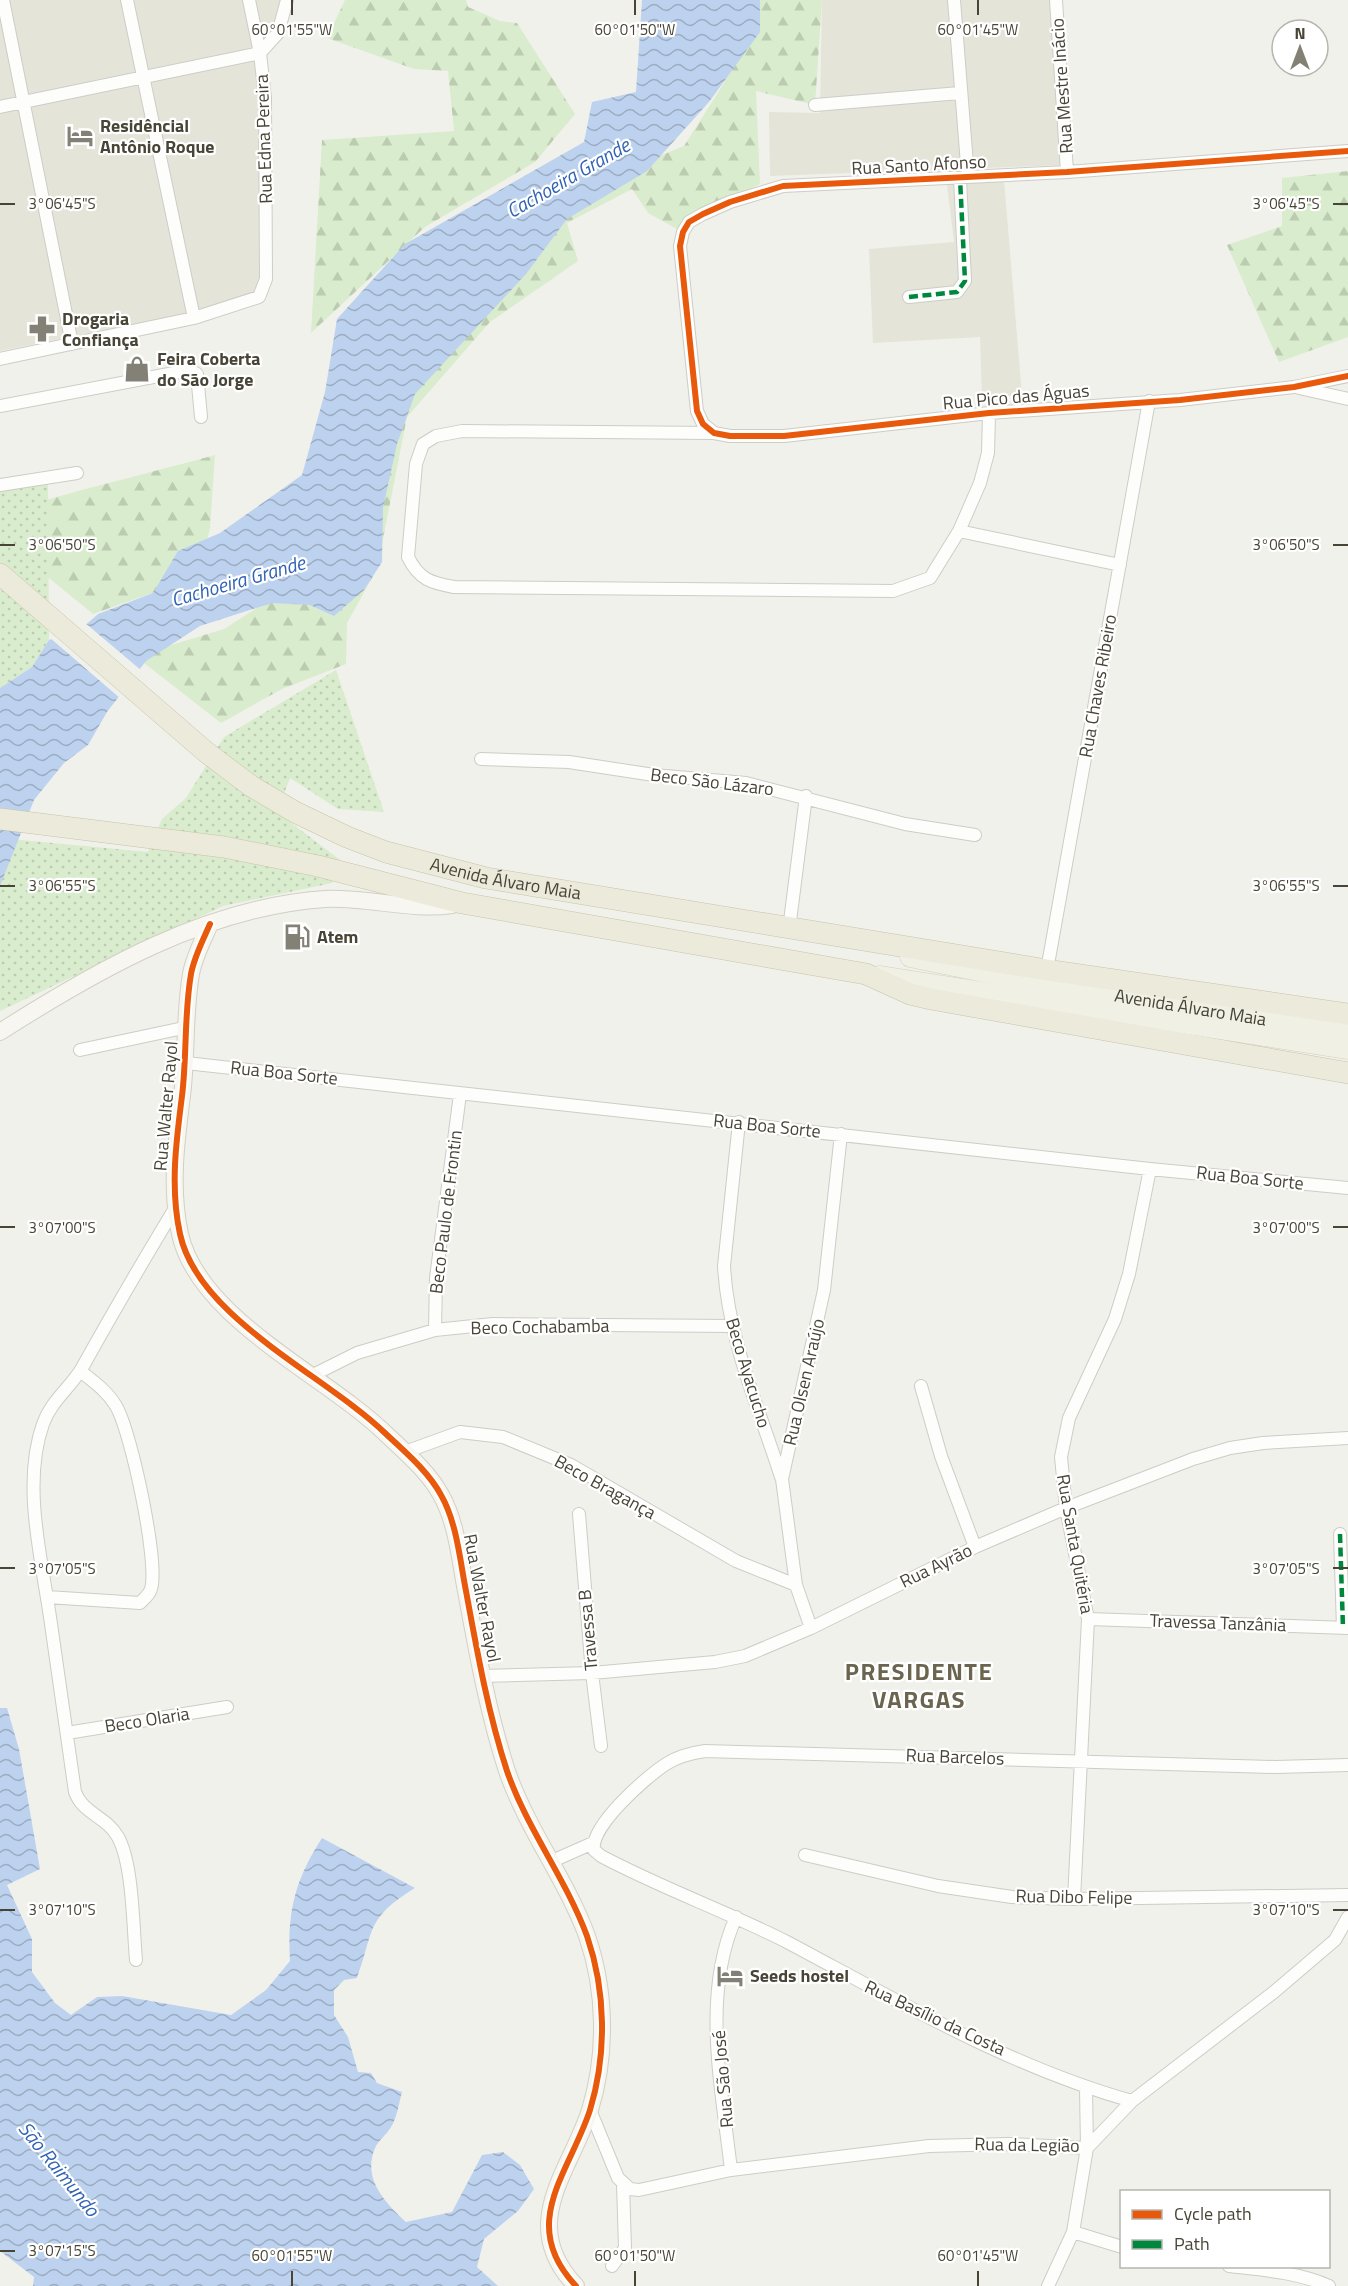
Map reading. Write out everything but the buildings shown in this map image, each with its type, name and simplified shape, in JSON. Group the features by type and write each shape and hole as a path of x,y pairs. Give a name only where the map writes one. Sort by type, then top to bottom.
{"highway":[{"name":"Avenida Álvaro Maia","path":"0,574 206,752 251,786 296,812 347,837 418,862 486,878 830,936 894,943 1035,984 1348,1014"},
{"name":"Avenida Álvaro Maia","path":"0,819 136,835 270,855 462,903 866,974"},
{"path":"866,974 910,994 931,999 1348,1073"}],"main road":[{"name":"Avenida Álvaro Maia","path":"866,974 1035,984 1348,1033"},
{"path":"1035,984 1348,1049"}],"street":[{"path":"3,0 72,344"},
{"path":"0,359 194,318 127,0"},
{"name":"Rua Edna Pereira","path":"194,318 259,297 266,279 265,98 260,53 249,0"},
{"path":"0,107 143,75 260,53 278,33 287,0"},
{"path":"909,297 957,292 965,281 964,178 954,0"},
{"name":"Rua Mestre Inácio","path":"1056,0 1067,171"},
{"path":"815,105 960,93"},
{"name":"Rua Santo Afonso","path":"714,433 703,424 698,411 680,246 689,222 730,202 783,186 964,178 1348,151"},
{"path":"0,406 190,370 197,374 201,417"},
{"name":"Rua Pico das Águas","path":"989,413 988,453 980,483 959,531 942,562 930,578 893,591 454,587 427,582 415,571 408,557 416,464 423,444 436,436 462,431 714,433 730,436 784,436 989,413 1294,387 1348,376"},
{"path":"1294,387 1348,399"},
{"name":"Rua Chaves Ribeiro","path":"1035,984 1120,565 1149,401"},
{"path":"0,484 77,473"},
{"path":"959,531 1120,565"},
{"name":"Beco São Lázaro","path":"481,759 569,762 654,775 746,783 806,796 905,824 975,835"},
{"path":"789,929 806,796"},
{"name":"Avenida Álvaro Maia","path":"0,1032 86,981 210,924 276,906 326,899 365,899 435,906 462,903"},
{"name":"Rua Walter Rayol","path":"210,924 191,974 186,1063 175,1161 176,1208 185,1253 208,1289 237,1320 366,1414 426,1472 443,1497 459,1555 482,1676 506,1768 519,1803 586,1933 600,1980 602,2041 590,2110 555,2187 548,2211 558,2262 576,2286"},
{"path":"176,938 187,954 191,974"},
{"path":"80,1050 188,1027"},
{"name":"Rua Boa Sorte","path":"186,1063 1150,1169 1348,1188"},
{"name":"Beco Paulo de Frontin","path":"435,1330 436,1278 460,1094"},
{"name":"Beco Ayacucho","path":"739,1122 724,1266 731,1326 782,1479"},
{"name":"Rua Olsen Araújo","path":"811,1628 796,1585 782,1479 824,1290 841,1134"},
{"name":"Rua Santa Quitéria","path":"1074,1899 1088,1619 1066,1508 1061,1457 1069,1418 1118,1308 1138,1238 1150,1169"},
{"path":"136,1960 122,1847 109,1825 79,1804 75,1792 35,1500 36,1446 48,1411 59,1394 80,1371 97,1338 176,1208"},
{"name":"Beco Cochabamba","path":"313,1375 352,1355 435,1330 492,1324 731,1326"},
{"path":"47,1597 140,1603 148,1596 152,1587 152,1562 139,1481 125,1424 106,1391 80,1371"},
{"path":"921,1386 941,1456 975,1547"},
{"name":"Beco Bragança","path":"405,1452 460,1432 503,1437 571,1465 736,1561 796,1585"},
{"name":"Rua Ayrão","path":"482,1676 591,1673 715,1662 765,1649 975,1547 1066,1508 1193,1459 1230,1448 1263,1443 1348,1438"},
{"name":"Travessa B","path":"579,1514 591,1673 601,1746"},
{"path":"1340,1534 1345,1628"},
{"name":"Travessa Tanzânia","path":"1088,1619 1345,1628"},
{"name":"Beco Olaria","path":"67,1733 226,1707"},
{"name":"Rua Barcelos","path":"594,1840 627,1798 666,1764 684,1755 705,1751 1276,1767 1348,1765"},
{"path":"550,1862 594,1840"},
{"name":"Rua Basílio da Costa","path":"594,1840 594,1850 616,1864 736,1917 890,2000 1086,2088 1132,2101"},
{"name":"Rua Dibo Felipe","path":"805,1854 968,1892 1074,1899 1348,1895"},
{"name":"Rua São José","path":"731,2170 717,2040 723,1954 736,1917"},
{"name":"Rua da Legião","path":"623,2184 630,2189 649,2189 731,2170 929,2146 1009,2144 1087,2148 1132,2101 1274,1992 1335,1940 1348,1917"},
{"path":"1048,2286 1073,2232 1087,2148 1086,2088"},
{"path":"590,2110 623,2184 625,2248 612,2265"},
{"path":"1073,2232 1120,2246"},
{"path":"1243,2268 1292,2275 1329,2286"}],"shaded area":[{"path":"0,0 286,0 274,40 260,73 266,279 248,301 0,351"},
{"path":"822,0 1060,0 1064,165 770,176 769,112 820,113"},
{"path":"1004,180 1022,395 982,398 980,337 873,343 869,249 954,242 947,185"}],"green space":[{"path":"345,0 466,0 468,7 500,21 517,23 575,114 535,162 425,227 311,333 322,140 454,131 448,71 414,69 327,38"},
{"path":"750,0 822,0 815,105 756,91 760,184 677,229 648,213 632,189 567,223 578,261 490,322 407,417 377,569 347,623 346,664 282,689 221,723 135,656 224,629 321,567 353,401 564,195 684,146 724,83"},
{"path":"1348,171 1348,337 1279,362 1227,245 1282,226 1282,178"},
{"path":"215,455 210,528 200,571 172,586 93,614 0,538 0,514 80,490"},
{"path":"48,476 49,640 32,667 0,688 0,483"},
{"path":"336,670 384,812 338,809 290,778 277,812 344,863 332,883 223,906 0,1011 0,838 148,852 162,819 186,798 224,737"}],"water":[{"name":"Cachoeira Grande","path":"642,0 760,0 760,32 709,102 647,171 567,219 526,274 415,394 397,444 383,508 382,562 364,590 334,616 310,605 272,603 200,626 146,661 107,712 88,745 64,763 34,800 0,886 0,688 32,667 49,640 82,628 98,614 153,593 178,551 220,533 302,475 325,392 337,319 405,244 584,142 592,102 636,92"},
{"name":"São Raimundo","path":"0,1708 7,1708 19,1749 40,1869 7,1885 32,1939 32,1972 55,2003 71,2015 97,1997 122,1996 231,2015 266,1990 290,1961 290,1927 295,1897 305,1868 322,1838 415,1888 387,1908 379,1917 370,1936 357,1978 344,1980 334,1990 334,2015 348,2037 358,2072 371,2073 377,2083 402,2092 393,2123 376,2146 371,2168 377,2188 406,2222 452,2212 482,2155 503,2152 520,2165 534,2189 518,2211 484,2239 477,2267 498,2286 33,2286 34,2277 0,2251"}],"pier":[{"path":"84,622 142,671 121,699 49,637"}],"marked path":[{"path":"909,297 957,292 965,281 960,178"},
{"path":"1340,1534 1343,1628"}],"cycle path":[{"path":"1348,151 1067,172 783,186 730,202 689,222 683,232 680,246 697,411 703,424 714,433 730,436 784,436 989,413 1180,400 1294,387 1348,376"},
{"path":"210,924 194,961 189,989 184,1081 175,1165 175,1200 180,1234 192,1264 211,1292 237,1319 360,1411 400,1447 436,1486 451,1518 484,1682 507,1771 525,1813 578,1915 587,1936 598,1979 602,2045 596,2089 581,2133 553,2198 549,2219 550,2241 559,2263 576,2286"}],"place":[{"name":"Residêncial Antônio Roque","path":"80,136"},
{"name":"Drogaria Confiança","path":"42,329"},
{"name":"Feira Coberta do São Jorge","path":"137,369"},
{"name":"Atem","path":"297,937"},
{"name":"Seeds hostel","path":"730,1976"}],"district":[{"name":"PRESIDENTE VARGAS","path":"919,1686"}]}
